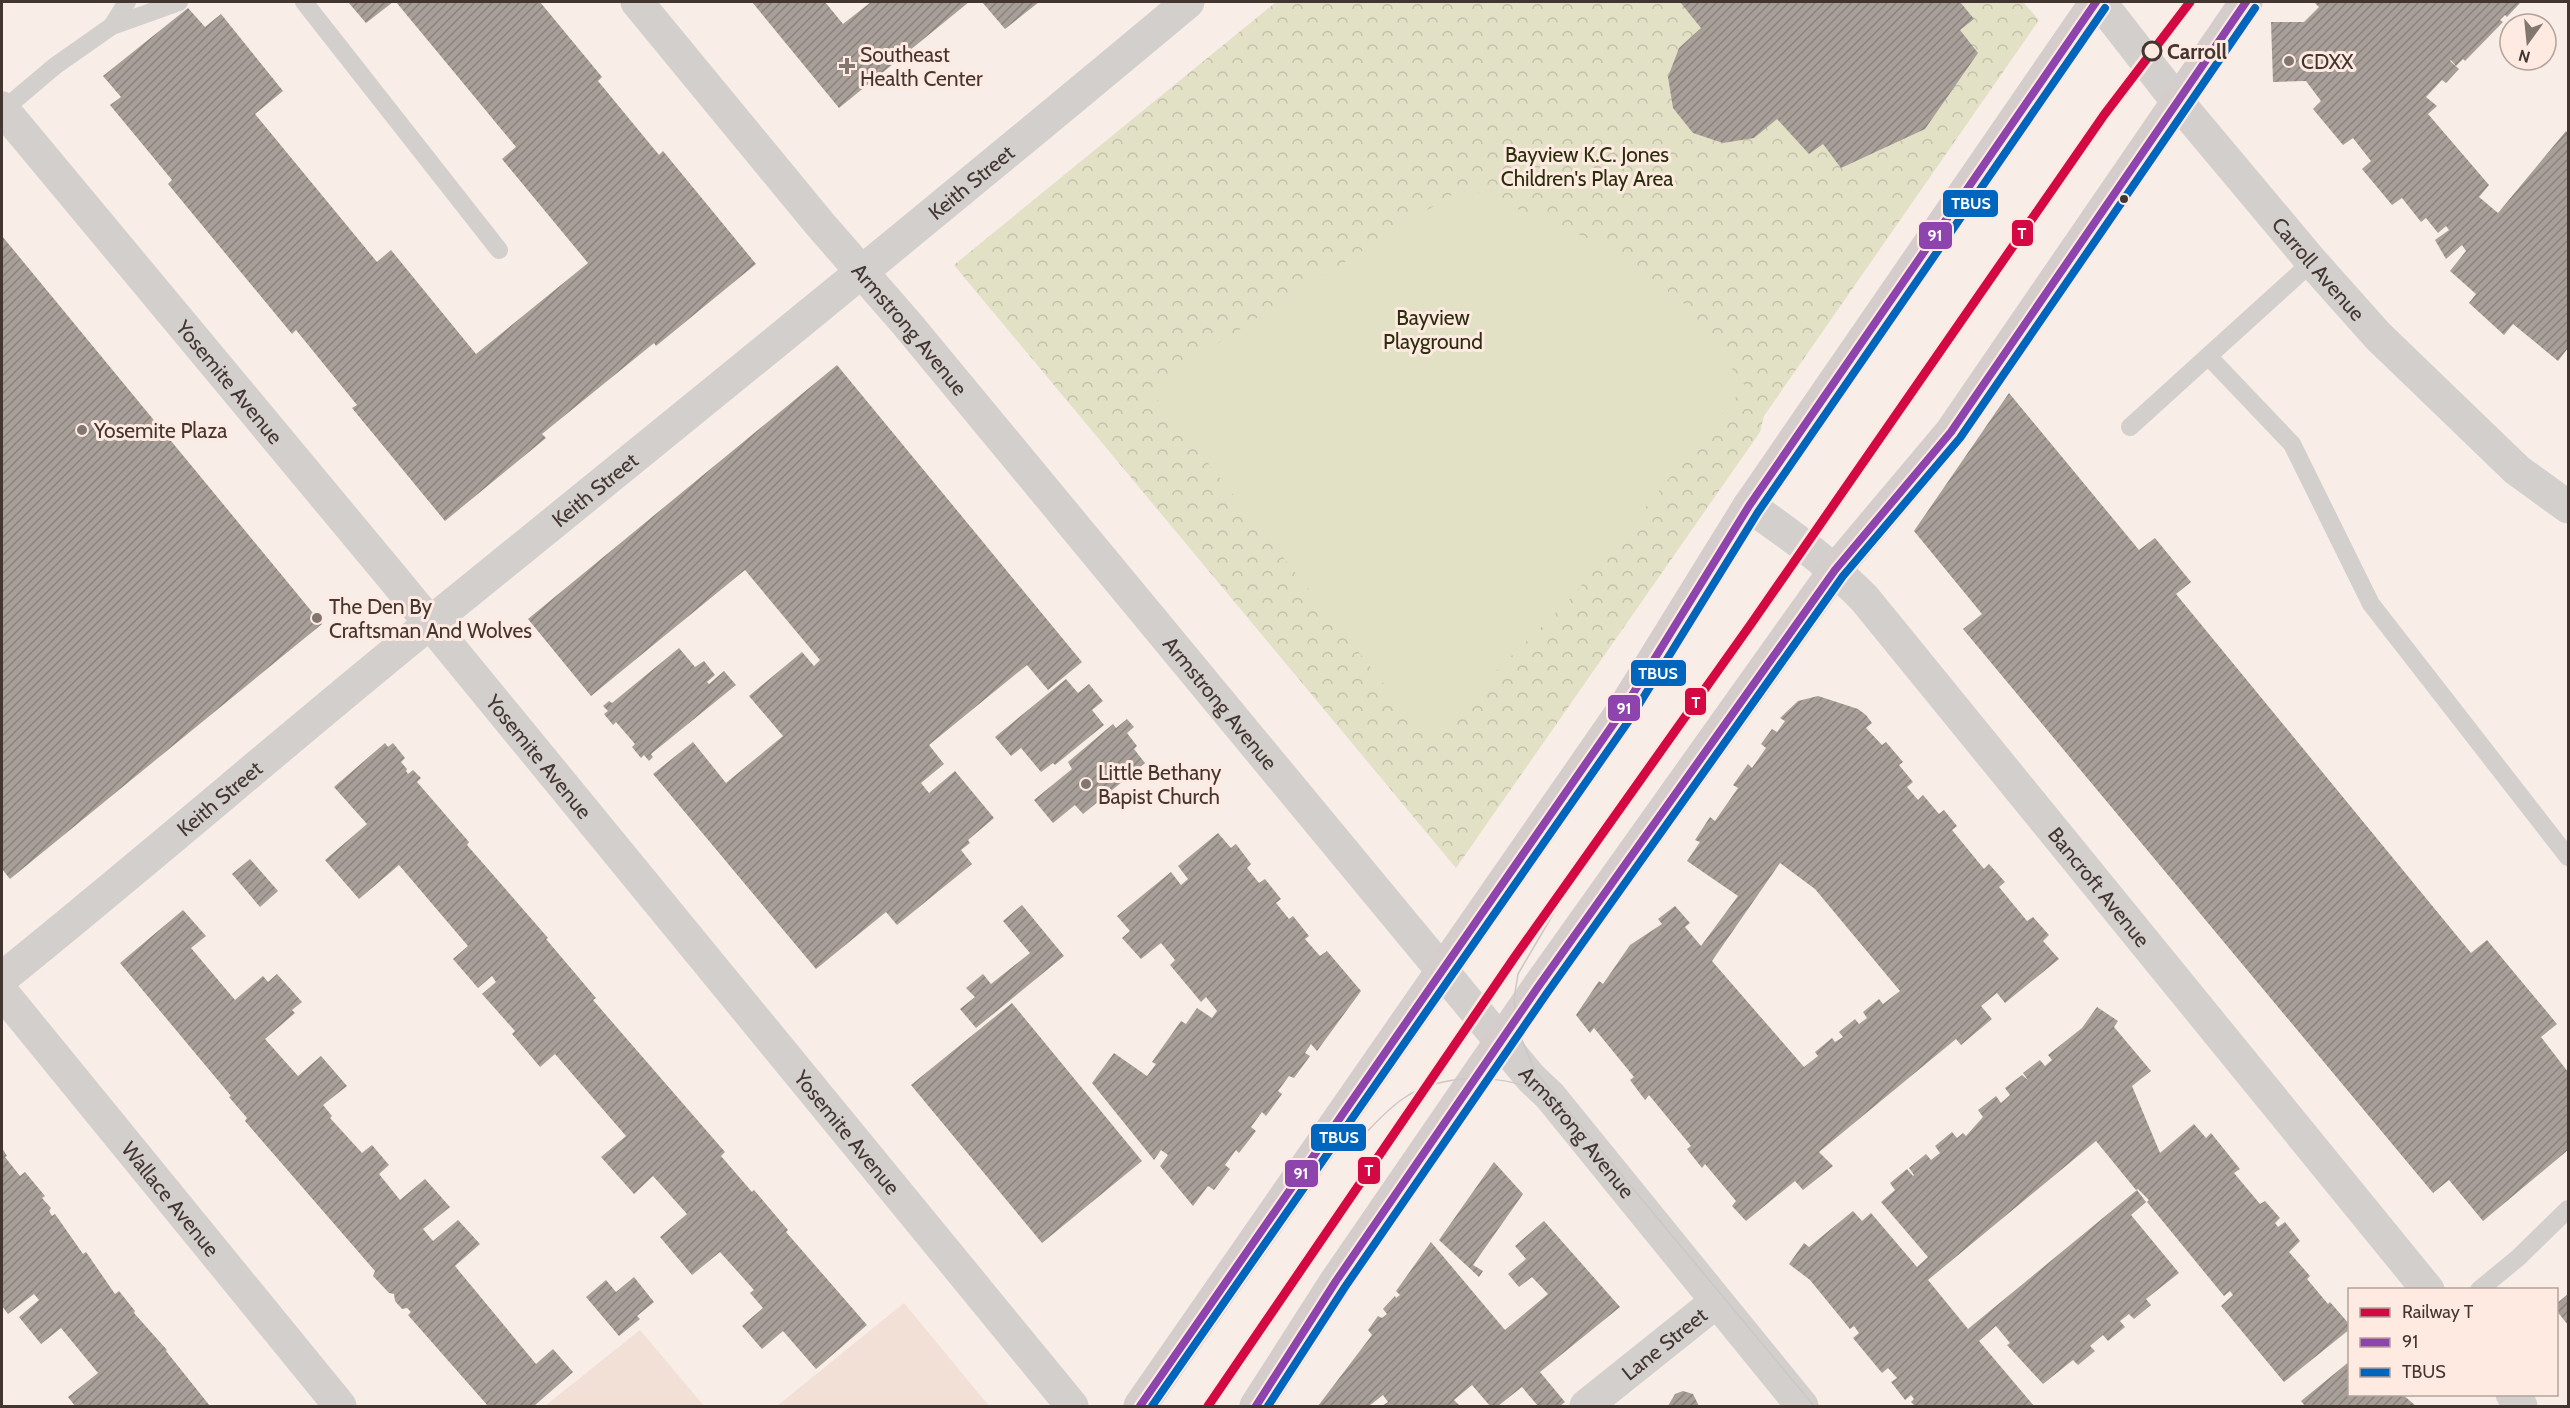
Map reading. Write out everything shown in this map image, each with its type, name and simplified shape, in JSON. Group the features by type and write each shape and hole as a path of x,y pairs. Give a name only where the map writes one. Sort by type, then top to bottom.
{"main road":[{"path":"1140,1407 1621,713 1749,506 2098,2"},
{"path":"1256,1407 1336,1281 1503,1042 1538,987 1835,570 1951,432 2246,2"}],"street":[{"name":"Armstrong Avenue","path":"638,2 1503,1042 1802,1407"},
{"name":"Keith Street","path":"2,978 429,624 929,219 1188,2"},
{"name":"Carroll Avenue","path":"2098,2 2177,101 2312,262 2378,336 2517,470 2568,507"},
{"name":"Yosemite Avenue","path":"2,109 429,624 1072,1407"},
{"name":"Bancroft Avenue","path":"1749,506 1785,530 1835,570 1864,598 2426,1288"},
{"name":"Wallace Avenue","path":"2,992 340,1407"},
{"name":"Lane Street","path":"1586,1407 1716,1302"}],"lane":[{"path":"112,26 127,2"},
{"path":"2,109 112,26 179,2"},
{"path":"304,2 499,250"},
{"path":"2130,427 2210,357 2312,262"},
{"path":"2210,357 2292,444 2371,604 2568,857"},
{"path":"2481,1288 2519,1257 2568,1209"}],"shaded area":[{"path":"904,1303 989,1406 777,1406"},
{"path":"640,1330 704,1406 545,1406"}],"green space":[{"name":"Bayview Playground","path":"1276,2 2023,2 2039,20 1764,416 1760,432 1456,868 954,265"},
{"path":"1464,187 1594,241 1682,301 1745,386 1571,598 1427,738 1149,389 1281,302"}],"building":[{"path":"348,2 393,2 366,23"},
{"path":"396,2 540,2 602,77 598,81 659,155 663,151 756,264 656,346 654,343 542,434 546,438 445,521 352,408 357,405 296,330 292,334 168,184 172,180 110,105 121,97 103,76 188,8 205,27 221,14 283,91 255,114 377,262 391,250 476,354 588,263 502,159 516,147"},
{"name":"Southeast Health Center","path":"752,2 825,2 843,24 871,2 969,2 839,108"},
{"path":"982,2 1039,2 1005,29"},
{"path":"1680,2 1960,2 1974,19 1960,30 1978,53 1925,129 1841,168 1823,144 1809,154 1777,119 1754,138 1723,143 1693,133 1673,108 1668,77 1679,48 1701,28"},
{"path":"2314,2 2520,3 2512,12 2498,12 2498,27 2465,61 2463,59 2456,66 2451,60 2450,61 2459,69 2446,83 2442,80 2426,97 2437,106 2428,114 2489,185 2479,197 2498,213 2566,131 2568,133 2568,348 2558,361 2513,324 2504,335 2469,303 2476,294 2450,271 2466,251 2462,245 2446,259 2435,240 2449,230 2446,226 2438,233 2426,218 2421,222 2402,198 2392,205 2362,169 2371,161 2353,138 2343,145 2313,109 2321,101 2306,81 2273,82 2271,22 2304,22 2319,7"},
{"name":"Yosemite Plaza","path":"2,236 322,624 10,879 2,869"},
{"path":"837,365 1082,662 1048,690 1027,665 929,745 944,764 921,783 929,793 955,771 994,818 968,840 970,843 961,850 972,864 897,925 886,912 816,969 653,774 693,742 726,783 783,736 749,696 802,652 814,666 820,660 745,570 591,696 528,619"},
{"path":"2009,393 2139,550 2155,538 2191,582 2176,594 2471,953 2487,940 2557,1024 2541,1037 2568,1072 2568,1150 2483,1221 2449,1180 2433,1193 1963,629 1982,614 1914,531"},
{"path":"679,648 695,667 704,661 715,675 707,682 709,684 724,671 736,685 651,754 653,757 649,761 644,755 641,758 632,747 635,744 616,722 613,725 604,714 608,711 603,706 609,701 612,703"},
{"path":"1066,679 1078,693 1089,684 1103,701 1092,710 1104,725 1055,765 1053,763 1041,772 1021,748 1011,756 995,737"},
{"path":"1818,696 1858,709 1866,715 1872,723 1866,728 1882,745 1886,742 1903,762 1899,765 1913,782 1907,787 1918,800 1923,795 1939,814 1944,810 1957,826 1952,830 1984,869 1989,864 2005,882 1999,887 2027,921 2033,917 2049,935 2043,941 2059,959 2005,1003 1997,993 1981,1006 1992,1019 1961,1045 1956,1039 1819,1152 1833,1166 1803,1190 1795,1181 1746,1221 1732,1206 1736,1201 1705,1164 1702,1168 1687,1149 1691,1146 1649,1095 1645,1100 1630,1080 1634,1077 1594,1028 1590,1033 1576,1015 1599,981 1603,984 1630,945 1662,924 1658,919 1675,906 1690,923 1685,927 1701,946 1738,896 1687,861 1700,842 1695,840 1710,817 1715,821 1738,788 1733,785 1748,764 1752,768 1766,748 1761,744 1772,729 1777,732 1785,721 1780,718 1798,701","holes":["1780,863 1815,889 1900,991 1883,1004 1879,999 1863,1012 1867,1018 1859,1024 1855,1019 1839,1032 1843,1037 1835,1042 1832,1038 1815,1052 1818,1056 1804,1067 1712,961"]},
{"name":"Little Bethany Bapist Church","path":"1127,719 1134,727 1127,733 1137,746 1134,749 1145,763 1083,814 1075,805 1053,823 1034,800 1072,769 1068,762 1113,724 1116,728"},
{"path":"385,743 388,747 393,743 405,758 401,762 408,774 413,770 421,778 417,782 469,842 467,845 548,938 546,939 596,998 593,1000 725,1152 721,1156 752,1192 754,1190 788,1230 786,1232 867,1325 816,1369 783,1331 762,1349 742,1326 763,1308 750,1293 754,1290 720,1252 692,1275 660,1237 687,1214 653,1176 634,1194 601,1157 626,1136 555,1054 540,1067 512,1034 515,1031 482,994 496,982 492,976 478,988 453,959 468,946 399,865 359,899 325,860 367,824 334,787"},
{"path":"1218,833 1231,848 1236,844 1251,864 1247,868 1259,883 1265,879 1281,899 1276,903 1289,919 1293,916 1309,936 1305,939 1320,956 1327,951 1361,991 1317,1051 1311,1044 1305,1053 1310,1056 1294,1078 1289,1076 1278,1091 1282,1094 1266,1116 1262,1112 1251,1127 1256,1131 1239,1153 1236,1150 1225,1165 1230,1169 1214,1190 1208,1186 1193,1206 1160,1166 1168,1155 1161,1150 1154,1160 1092,1083 1114,1053 1147,1076 1156,1064 1152,1062 1181,1021 1186,1024 1197,1008 1212,1018 1217,1011 1206,997 1201,1002 1170,965 1175,960 1161,943 1141,959 1122,938 1130,931 1117,916 1171,872 1181,885 1188,879 1178,866"},
{"path":"250,859 278,891 260,907 232,874"},
{"path":"1022,905 1064,956 976,1028 960,1009 975,997 966,988 983,974 991,984 1030,953 1003,921"},
{"path":"183,910 206,936 191,948 235,1000 263,976 268,982 277,974 302,1002 292,1010 295,1013 265,1039 298,1076 321,1056 347,1086 323,1105 332,1116 330,1118 362,1153 372,1145 389,1165 379,1174 400,1200 425,1179 450,1207 423,1229 433,1241 458,1220 480,1244 455,1266 536,1364 553,1349 573,1372 534,1406 488,1406 408,1315 411,1312 407,1308 402,1309 395,1301 394,1294 389,1293 373,1276 375,1271 245,1121 247,1118 229,1097 231,1096 120,963"},
{"path":"1012,1003 1142,1161 1042,1243 911,1085"},
{"path":"2097,1007 2118,1021 2114,1027 2151,1071 2132,1086 2160,1153 2194,1124 2206,1138 2211,1133 2240,1169 2234,1173 2260,1204 2265,1201 2280,1218 2275,1223 2278,1227 2285,1222 2300,1241 2289,1252 2310,1276 2307,1279 2348,1323 2348,1331 2284,1382 2221,1306 2233,1295 2230,1291 2224,1296 2147,1202 2149,1200 2138,1189 2136,1190 2096,1141 1928,1280 1968,1329 2137,1190 2146,1202 2131,1215 2179,1273 2146,1299 2151,1305 2134,1319 2129,1314 2120,1321 2125,1327 2108,1341 2103,1335 2090,1346 2095,1351 2078,1365 2073,1360 2043,1384 2007,1345 2010,1343 1996,1326 1979,1341 2034,1406 1915,1406 1911,1402 1914,1399 1911,1395 1905,1400 1891,1382 1897,1378 1888,1368 1882,1373 1853,1338 1859,1333 1854,1326 1850,1329 1810,1280 1789,1264 1804,1243 1809,1247 1853,1211 1862,1221 1871,1213 1917,1267 1928,1257 1881,1202 1895,1190 1890,1183 1907,1169 1913,1176 1909,1168 1926,1154 1931,1160 1940,1153 1935,1146 1952,1132 1957,1138 1963,1133 1966,1136 1983,1117 1978,1110 1996,1096 2001,1103 2010,1095 2005,1088 2022,1075 2028,1080 2023,1073 2040,1060 2045,1066 2052,1060 2048,1055 2082,1028"},
{"path":"2,1148 7,1156 5,1157 20,1176 25,1172 45,1196 42,1198 51,1208 49,1211 52,1216 55,1214 83,1254 86,1252 115,1294 119,1291 135,1311 134,1313 167,1350 210,1406 75,1406 68,1397 98,1373 61,1328 41,1344 19,1317 39,1300 34,1294 8,1314 2,1306"},
{"path":"1494,1162 1523,1194 1473,1265 1483,1271 1479,1277 1439,1240"},
{"path":"1544,1221 1620,1307 1540,1372 1565,1402 1560,1406 1538,1406 1522,1387 1498,1406 1490,1406 1472,1385 1454,1400 1460,1406 1382,1406 1388,1402 1383,1395 1369,1406 1318,1406 1372,1335 1368,1330 1378,1316 1382,1318 1387,1314 1383,1309 1395,1296 1396,1298 1400,1295 1396,1291 1431,1242 1505,1330 1548,1294 1532,1277 1519,1287 1508,1274 1526,1259 1515,1246"},
{"path":"634,1277 654,1302 637,1316 640,1319 619,1336 586,1297 606,1280 616,1292"},
{"path":"2568,1294 2568,1325 2558,1312 2558,1302"},
{"path":"2348,1363 2348,1396 2404,1396 2416,1406 2305,1406 2301,1401"},
{"path":"1683,1391 1693,1394 1699,1406 1668,1406 1675,1394"}],"tram line":[{"path":"1586,858 1518,974 1514,999 1517,1028 1535,1071 1814,1406"},
{"path":"1356,1143 1404,1098 1420,1089 1460,1079 1504,1081 1524,1086 1542,1094 1557,1105"}],"rail line":[{"name":"T","path":"1208,1406 1514,958 1751,624 2104,115 2190,2"}],"transit line":[{"name":"91","path":"1140,1406 1621,713 1749,506 2096,2"},
{"name":"91","path":"1256,1406 1336,1281 1538,987 1835,570 1951,432 2246,2"},
{"name":"TBUS","path":"1152,1406 1630,719 1758,512 2105,8"},
{"name":"TBUS","path":"1268,1406 1345,1287 1547,993 1843,576 1960,438 2255,8"}],"place":[{"name":"Carroll","path":"2152,51"},
{"name":"CDXX","path":"2289,61"},
{"name":"Southeast Health Center","path":"847,66"},
{"name":"Yosemite Plaza","path":"82,430"},
{"name":"The Den By Craftsman And Wolves","path":"317,618"},
{"name":"Little Bethany Bapist Church","path":"1086,784"}],"park label":[{"name":"Bayview K.C. Jones Children's Play Area","path":"1587,166"}]}
